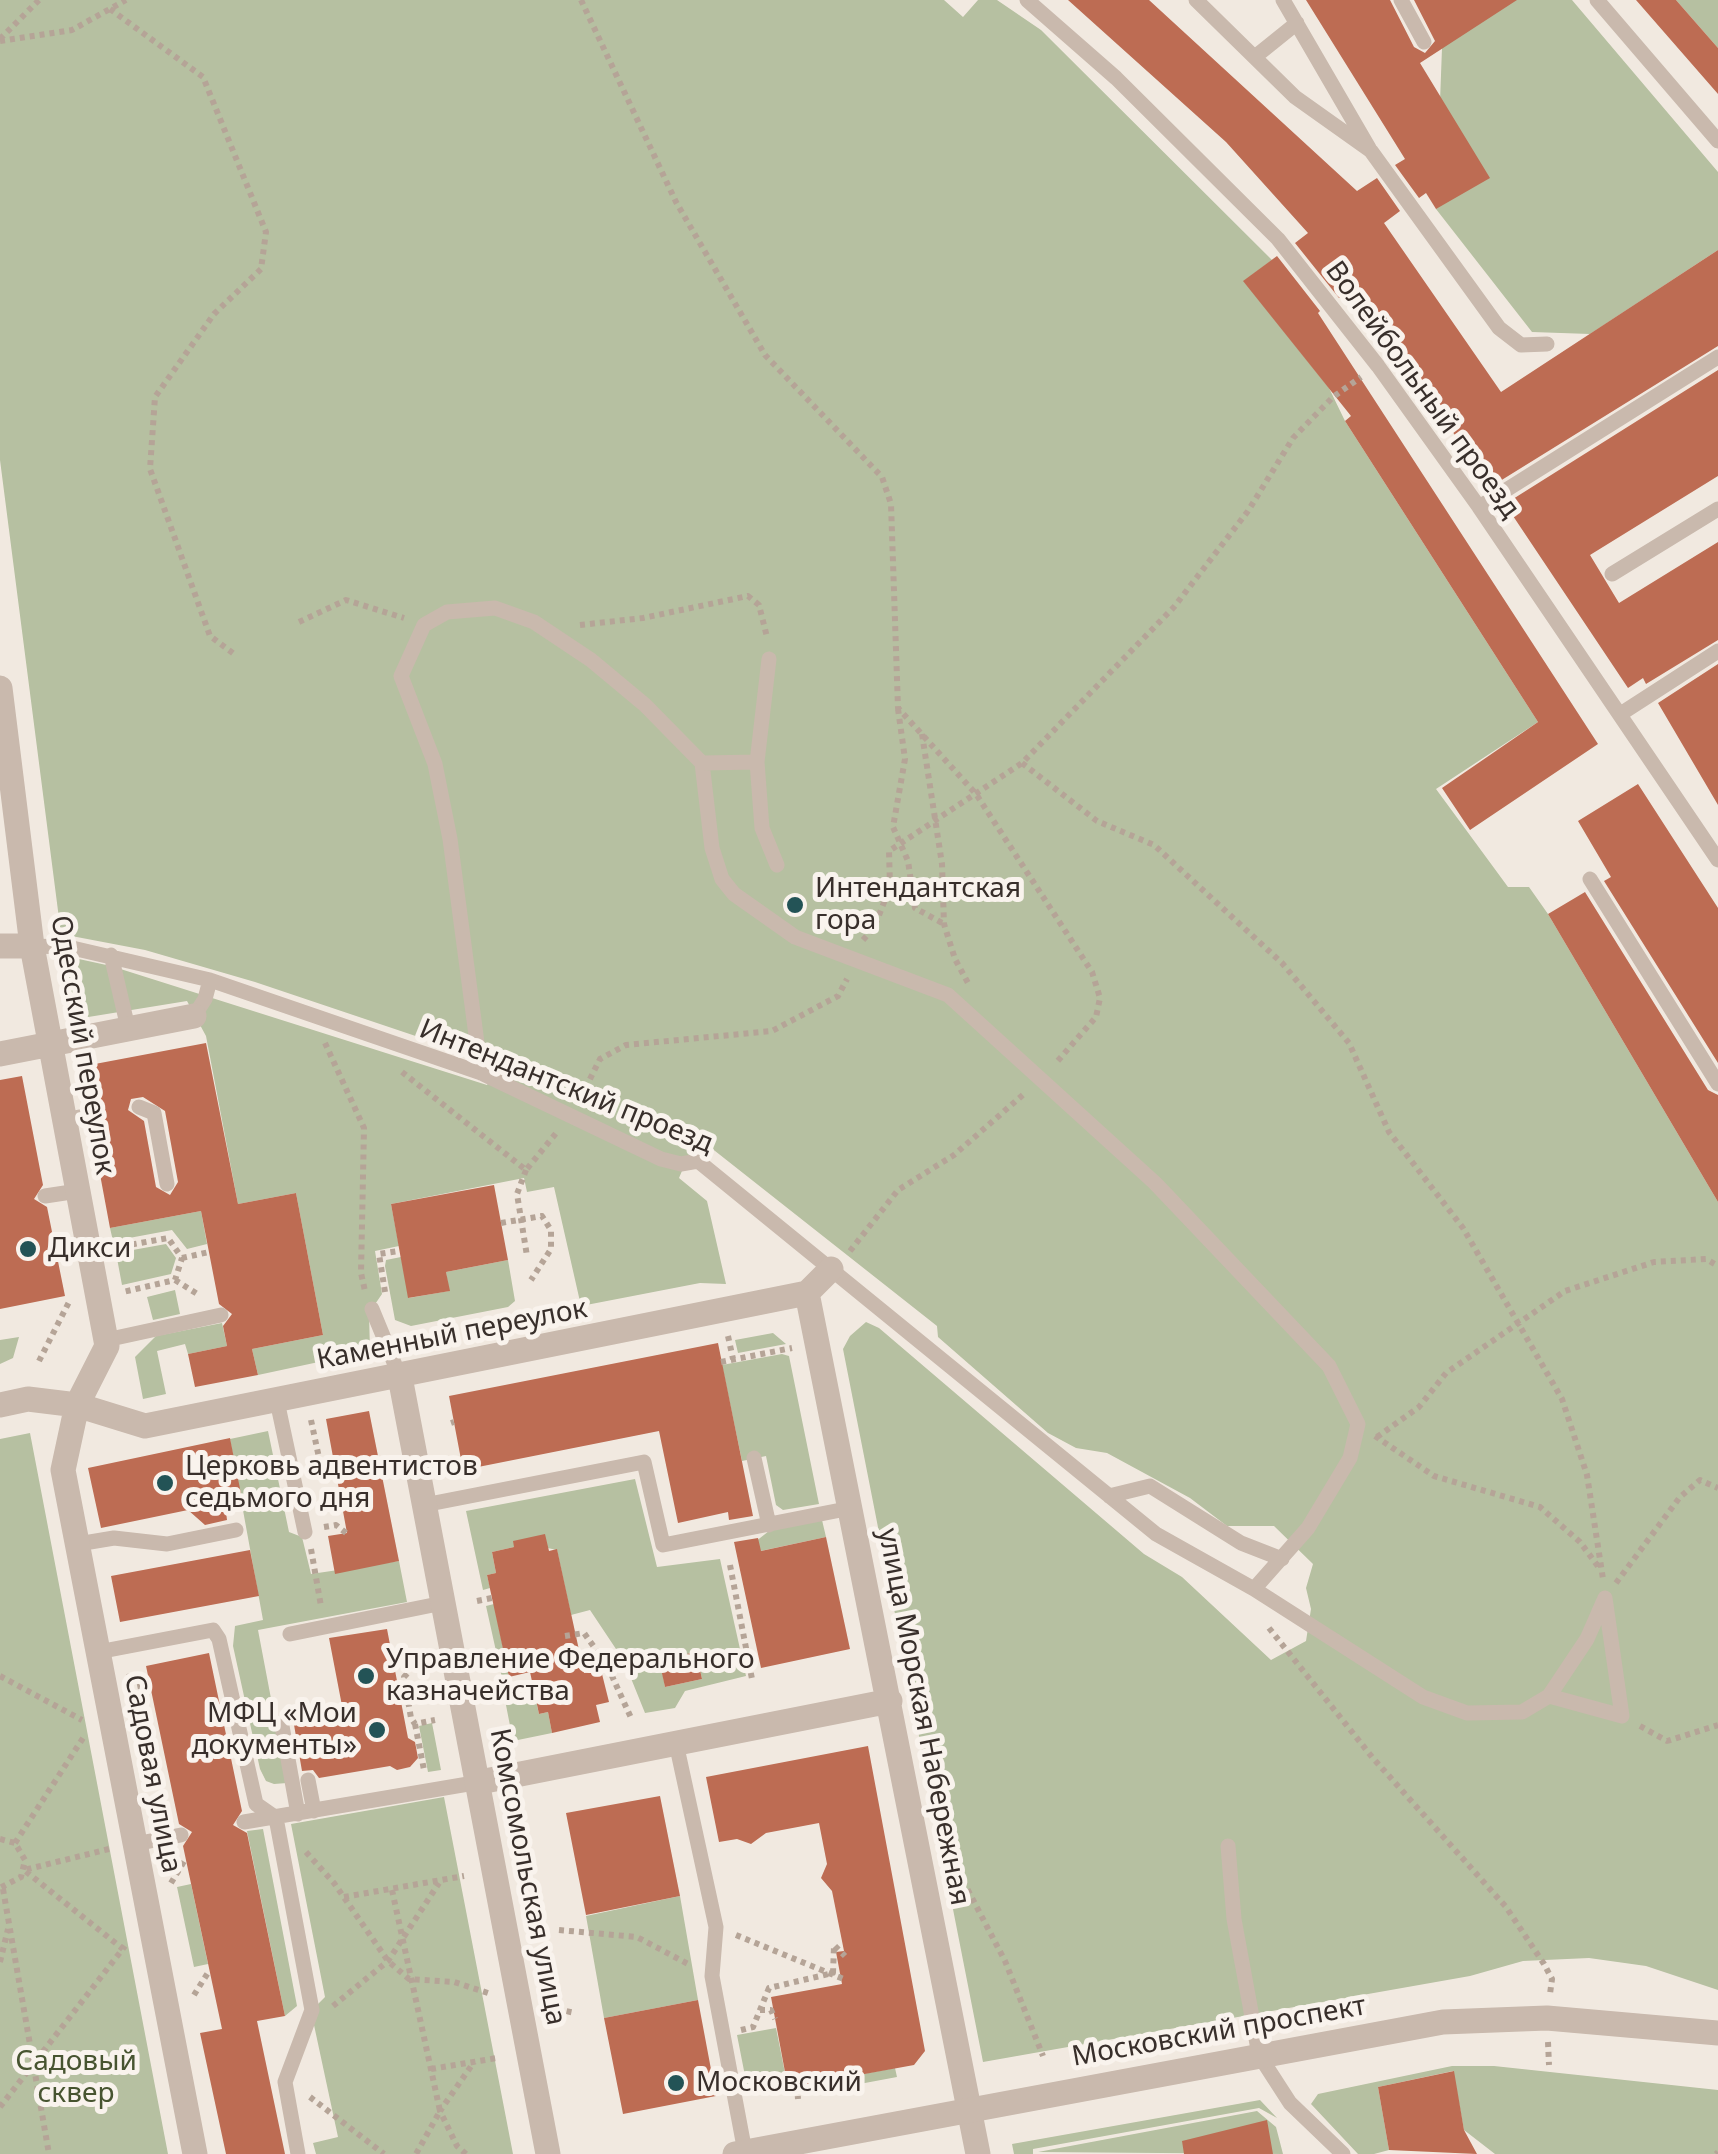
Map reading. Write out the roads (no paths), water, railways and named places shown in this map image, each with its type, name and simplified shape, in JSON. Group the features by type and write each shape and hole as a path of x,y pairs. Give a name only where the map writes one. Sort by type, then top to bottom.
{"street":[{"name":"Одесский переулок","path":"0,688 32,946 49,1044 75,1118 78,1191 106,1340"},
{"path":"0,946 32,946"},
{"path":"0,1054 194,1016"},
{"path":"807,1293 831,1270"},
{"name":"Каменный переулок","path":"0,1405 28,1399 76,1405 144,1426 807,1293"},
{"name":"улица Морская Набережная","path":"807,1293 978,2154"},
{"path":"76,1405 107,1346 106,1340"},
{"name":"Комсомольская улица","path":"400,1377 548,2154"},
{"name":"Садовая улица","path":"76,1405 63,1470 98,1652 125,1846 195,2154"},
{"path":"480,1782 890,1701"},
{"name":"Московский проспект","path":"740,2153 1443,2022 1547,2018 1718,2033"}],"lane":[{"name":"Волейбольный проезд","path":"1027,0 1116,78 1278,239 1378,366 1479,507 1718,860"},
{"path":"1196,0 1295,97 1372,152"},
{"path":"1283,0 1372,152 1499,328 1521,345 1547,344"},
{"path":"1401,0 1424,42"},
{"path":"1597,0 1718,141"},
{"path":"1256,56 1297,23"},
{"path":"1479,507 1718,357"},
{"path":"1612,574 1718,509"},
{"path":"481,1073 450,839 435,764 401,676 424,625 447,612 495,608 534,622 590,660 702,763 712,848 722,880 766,920 856,961 948,996 1155,1183 1328,1366 1358,1424 1350,1458 1308,1528 1254,1590"},
{"path":"1622,713 1718,651"},
{"path":"769,659 758,762 762,828 777,865"},
{"path":"702,763 758,762"},
{"path":"1590,879 1718,1084"},
{"name":"Интендантский проезд","path":"32,946 68,947 110,955 210,980 481,1073 661,1159 681,1164 698,1161 1156,1534 1254,1590 1423,1697 1467,1713 1522,1712 1549,1696"},
{"path":"110,955 128,1028"},
{"path":"194,1016 205,999 210,980"},
{"path":"139,1107 154,1113 167,1184"},
{"path":"45,1196 78,1191"},
{"path":"372,1308 400,1377"},
{"path":"106,1340 221,1315"},
{"path":"278,1401 305,1532"},
{"path":"754,1458 769,1525"},
{"path":"424,1505 644,1462 663,1545 850,1508"},
{"path":"1108,1496 1150,1486 1241,1543 1282,1559"},
{"path":"78,1544 114,1538 168,1544 236,1530"},
{"path":"1605,1598 1622,1716 1549,1696 1587,1639 1605,1598"},
{"path":"290,1634 443,1603"},
{"path":"98,1652 212,1630 219,1639 256,1804 276,1818 312,2010 284,2082 298,2154"},
{"path":"282,1726 306,1812"},
{"path":"676,1743 716,1927 712,1976 740,2153"},
{"path":"306,1812 308,1780"},
{"path":"244,1822 480,1782"},
{"path":"125,1846 177,1836"},
{"path":"1228,1846 1234,1919 1259,2055 1290,2103 1343,2154"}],"place":[{"name":"Интендантская гора","path":"795,905"},
{"name":"Дикси","path":"28,1249"},
{"name":"Церковь адвентистов седьмого дня","path":"165,1483"},
{"name":"Управление Федерального казначейства","path":"366,1676"},
{"name":"МФЦ «Мои документы»","path":"377,1730"},
{"name":"Московский","path":"676,2083"}],"park label":[{"name":"Садовый сквер","path":"76,2078"}]}
